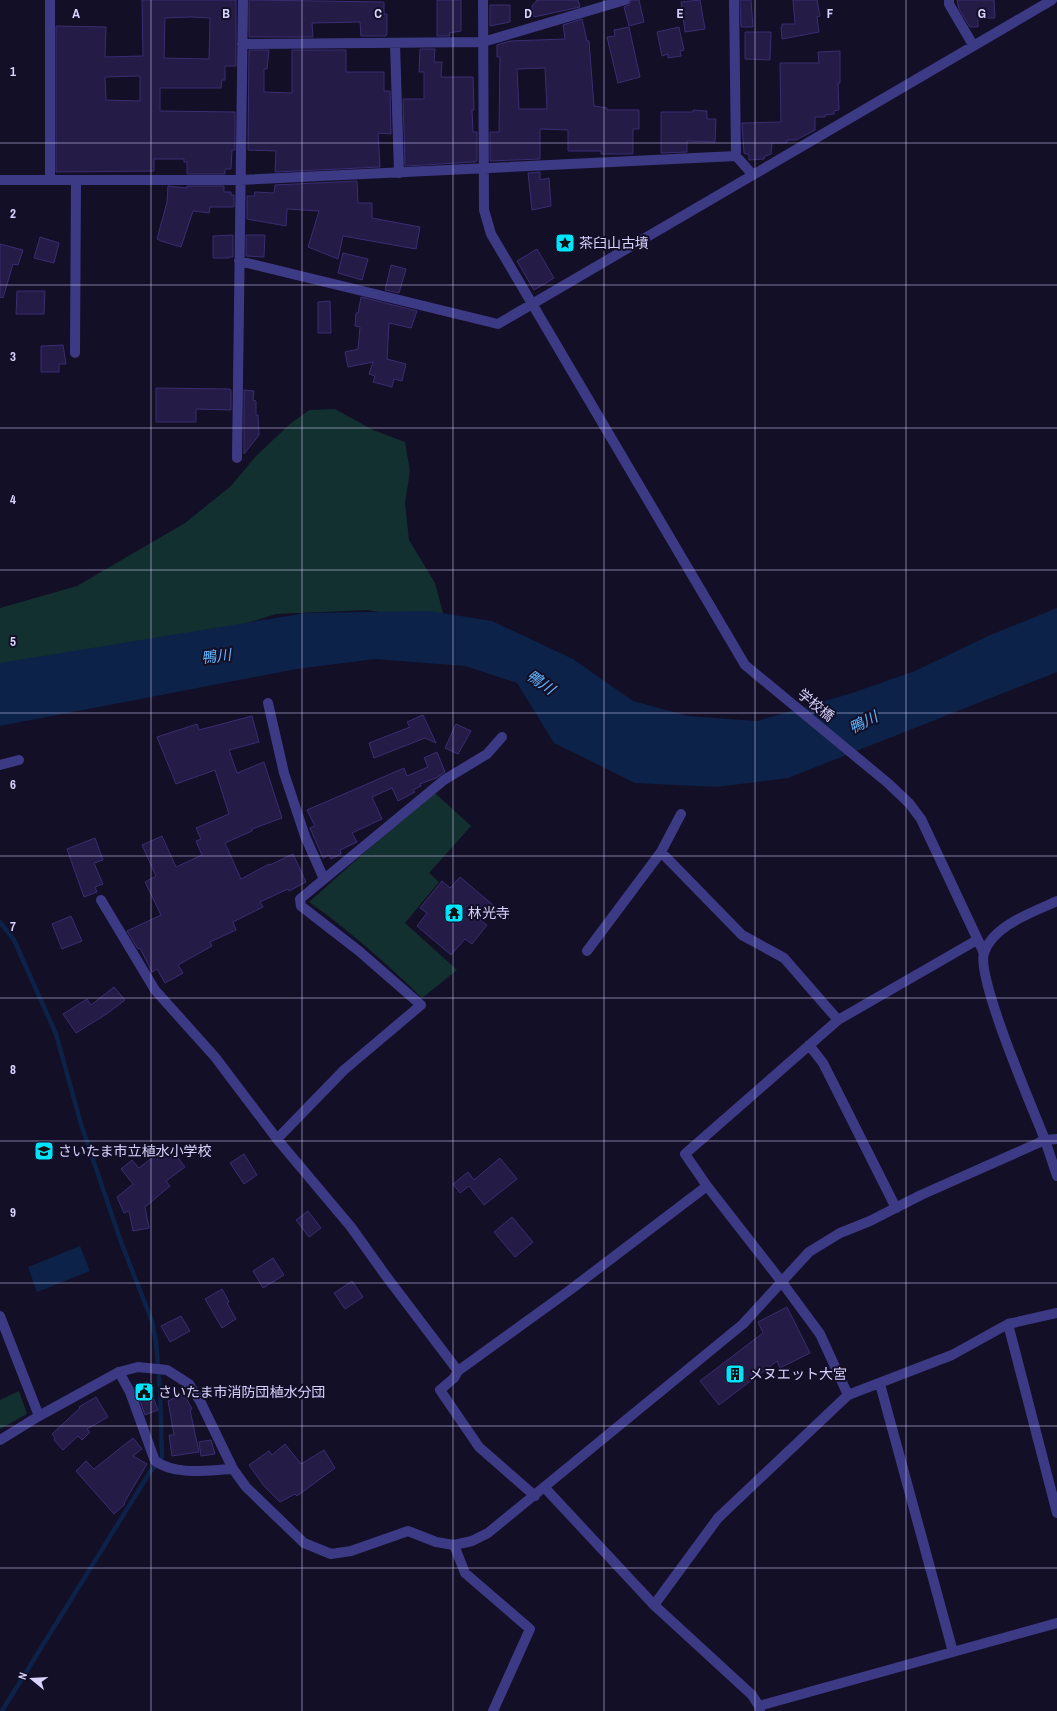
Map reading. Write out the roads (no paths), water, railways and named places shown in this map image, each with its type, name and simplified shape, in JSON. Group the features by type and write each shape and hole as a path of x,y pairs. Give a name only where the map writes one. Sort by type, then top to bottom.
{"street":[{"path":"50,0 50,180"},
{"path":"237,458 243,0"},
{"name":"学校橋","path":"482,0 484,210 491,234 745,665 880,776 909,803 921,819 984,953"},
{"path":"242,44 483,42 625,0"},
{"path":"734,0 736,156 753,175"},
{"path":"949,0 949,4 973,45"},
{"path":"239,261 498,324 1052,0"},
{"path":"395,43 399,173"},
{"path":"0,180 240,180 736,156"},
{"path":"76,180 76,353"},
{"path":"268,703 284,773 305,836 324,879"},
{"path":"277,1139 344,1070 421,1004 359,951 302,906 300,899 444,780 487,754 502,737"},
{"path":"0,765 19,760"},
{"path":"587,951 661,852 681,814"},
{"path":"661,852 742,935 784,958 838,1020"},
{"path":"101,900 155,990 215,1057 277,1139 351,1227 458,1371"},
{"path":"1057,901 1003,928 984,953 984,970 991,998 1045,1140 1057,1176"},
{"path":"848,1395 820,1334 707,1186 685,1154 838,1020 977,940"},
{"path":"809,1045 823,1063 896,1208"},
{"path":"0,1440 39,1416 119,1372 138,1367 167,1370 189,1384 200,1401 233,1469 246,1487 304,1544 331,1554 351,1551 408,1531 436,1542 454,1545 472,1541 488,1533 545,1488 743,1324 809,1252 840,1233 870,1221 921,1195 1045,1140 1057,1139"},
{"path":"535,1496 479,1447 440,1390 454,1378 458,1371 570,1290 707,1186"},
{"path":"654,1605 718,1518 848,1395 880,1384 952,1355 1008,1324 1057,1314"},
{"path":"0,1316 39,1416"},
{"path":"1008,1324 1057,1513"},
{"path":"119,1372 130,1392 155,1461 163,1467 176,1470 233,1469"},
{"path":"880,1384 953,1652"},
{"path":"545,1488 654,1605 752,1695 760,1709 1057,1623"},
{"path":"454,1545 464,1573 530,1629 493,1711"}],"water":[{"name":"鴨川","path":"1057,608 1057,672 788,778 716,787 635,783 554,743 517,683 465,666 375,659 297,669 0,726 0,663 306,613 429,611 492,621 573,659 633,701 688,716 757,721 852,693 915,671 988,636"},
{"path":"80,1246 90,1271 37,1292 28,1267"}],"waterway":[{"path":"0,922 14,940 56,1034 81,1124 121,1242 152,1321 156,1342 160,1390 162,1457 150,1472 2,1711"}],"place":[{"name":"茶臼山古墳","path":"565,243"},
{"name":"林光寺","path":"454,913"},
{"name":"さいたま市立植水小学校","path":"44,1151"},
{"name":"メヌエット大宮","path":"735,1374"},
{"name":"さいたま市消防団植水分団","path":"144,1392"}]}
